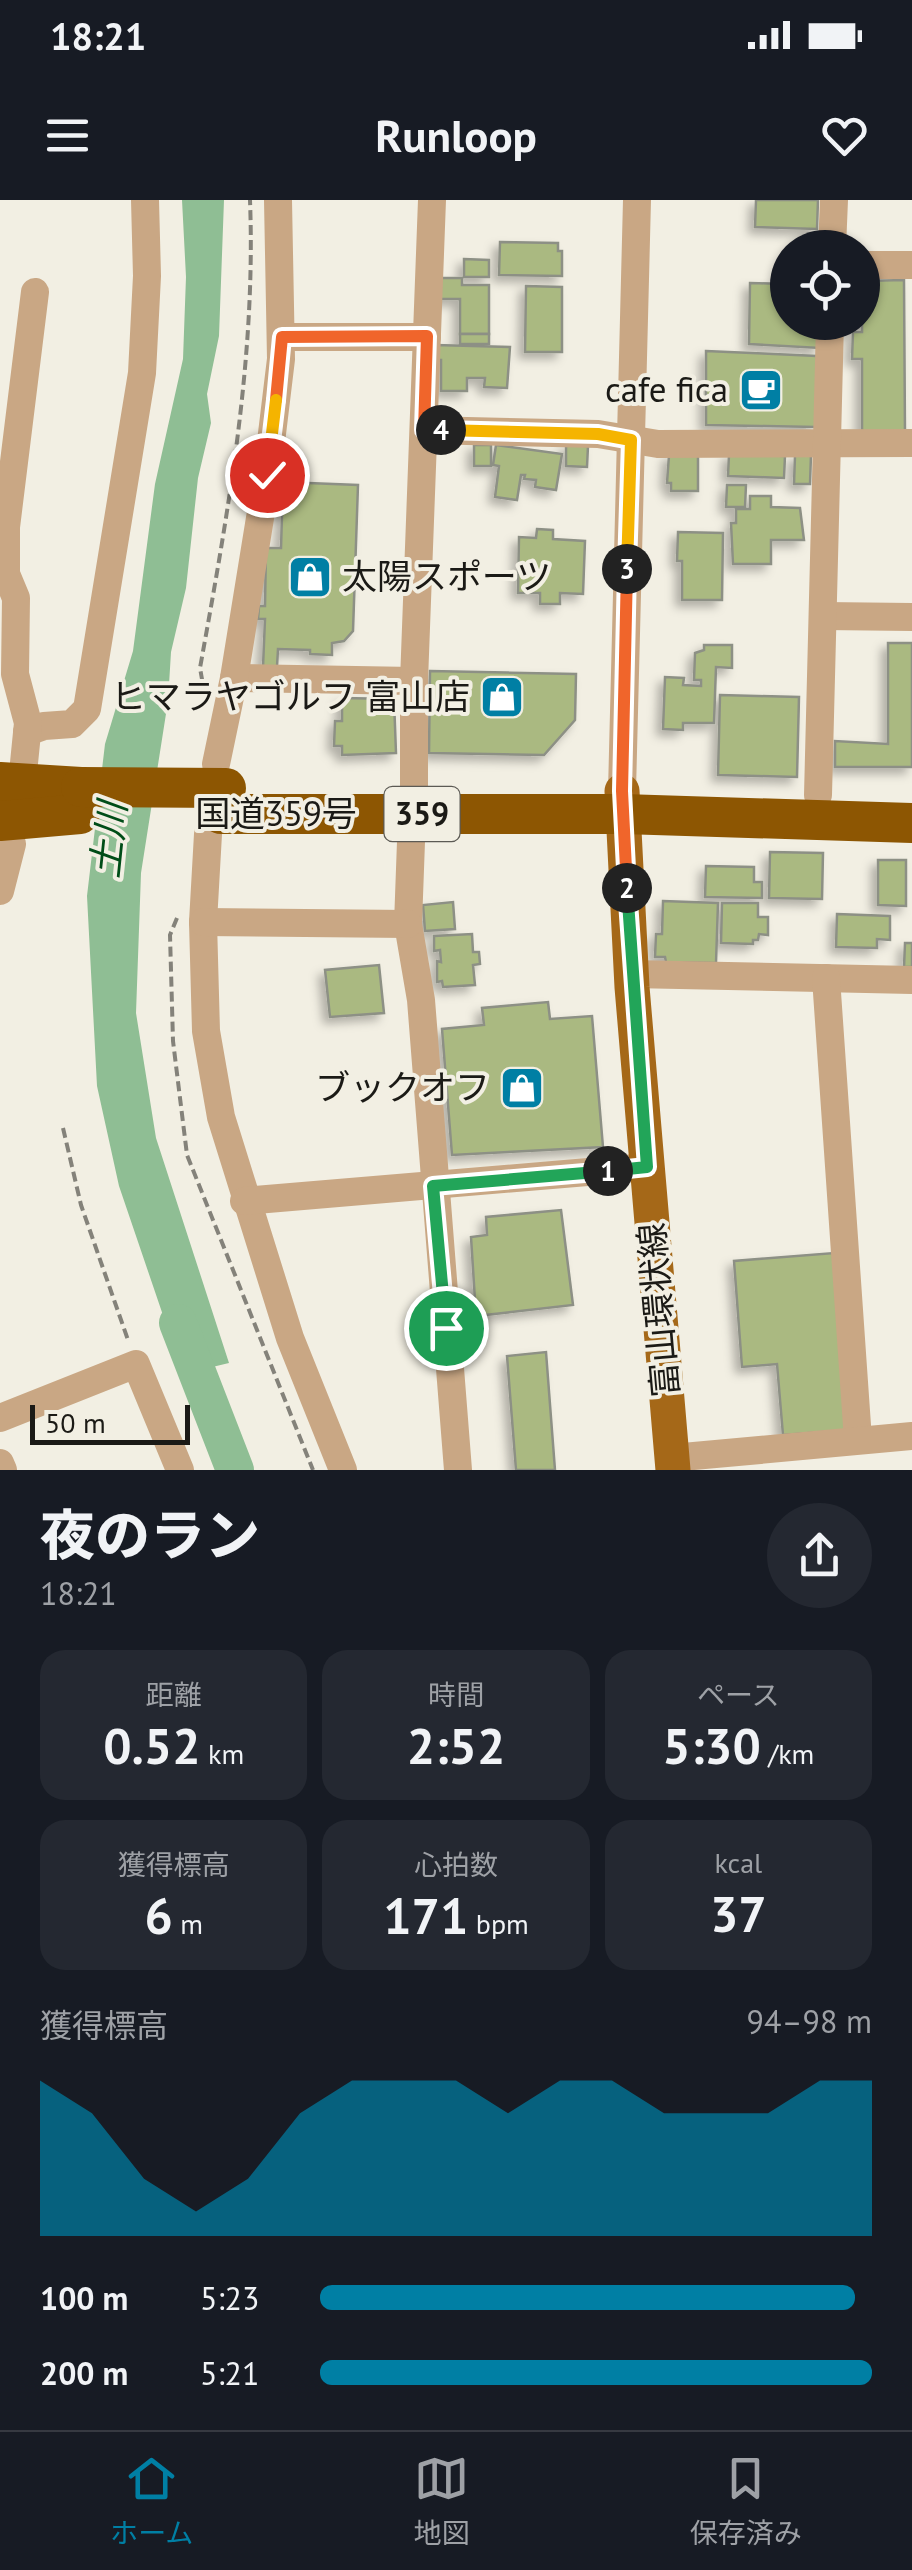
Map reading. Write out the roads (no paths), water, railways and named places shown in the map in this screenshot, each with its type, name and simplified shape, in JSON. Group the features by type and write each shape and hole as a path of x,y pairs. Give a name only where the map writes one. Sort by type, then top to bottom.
{"highway":[{"name":"国道359号","path":"8,778 80,801 622,802 818,795 912,797"},
{"path":"4,826 80,801"},
{"name":"国道359号","path":"622,802 912,823"}],"main road":[{"name":"富山環状線","path":"622,802 631,974 672,1464"}],"street":[{"path":"27,732 72,724 88,709 142,373 147,276 145,200"},
{"path":"278,200 282,337 267,475 234,678 203,922 206,1031 221,1117 244,1200 290,1338 343,1470"},
{"path":"432,200 408,924 421,1000 458,1470"},
{"path":"622,802 637,200"},
{"path":"833,230 834,200"},
{"path":"880,265 912,265"},
{"path":"8,778 28,723 15,674 16,598 3,578 35,292"},
{"path":"282,337 427,336"},
{"path":"818,795 830,340"},
{"path":"424,430 598,434 658,444 912,443"},
{"path":"822,616 912,617"},
{"path":"234,678 414,681"},
{"path":"0,890 4,826"},
{"path":"203,922 408,924"},
{"path":"631,974 912,980"},
{"path":"826,978 858,1440"},
{"path":"244,1200 647,1167"},
{"path":"0,1418 136,1364 180,1470"},
{"path":"672,1464 912,1436"},
{"path":"0,1463 3,1470"}],"water":[{"path":"182,200 224,200 219,336 207,394 211,423 198,478 186,588 171,652 168,701 141,873 136,1013 156,1138 229,1363 183,1374 119,1186 97,1086 87,896 105,744 133,651 155,484 183,359 186,277"}],"waterway":[{"name":"土川","path":"178,1323 235,1470"}],"place":[{"name":"cafe fica","path":"761,390"},
{"name":"太陽スポーツ","path":"310,577"},
{"name":"ヒマラヤゴルフ 富山店","path":"502,697"},
{"name":"ブックオフ","path":"522,1088"}]}
